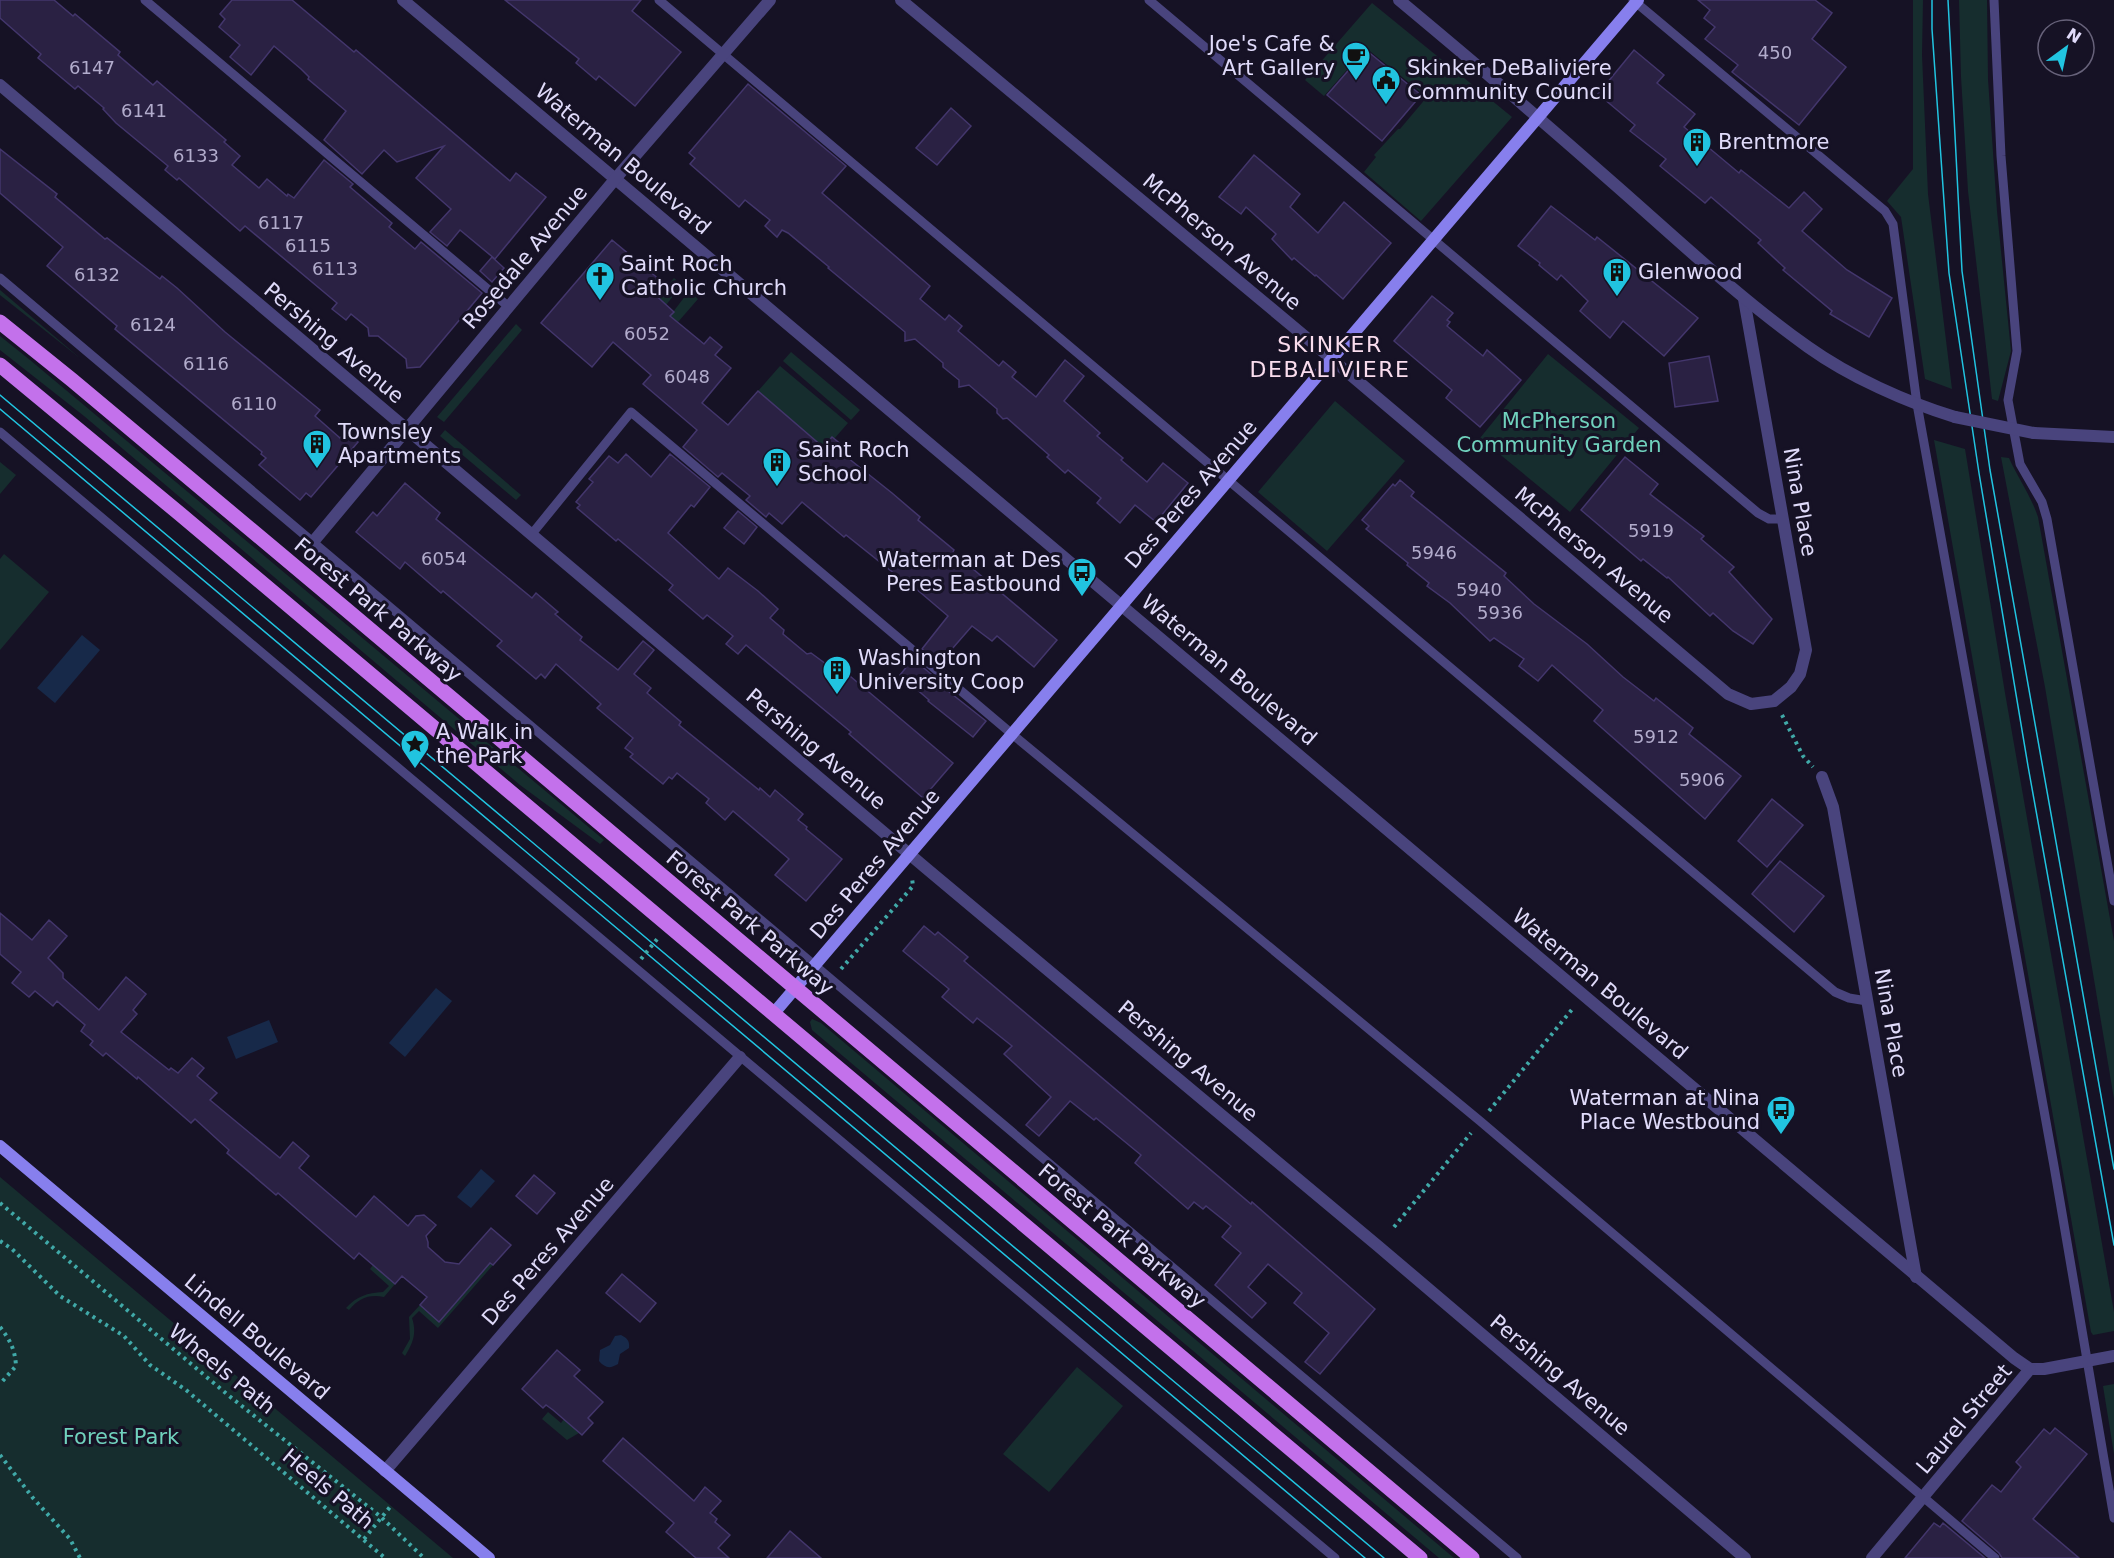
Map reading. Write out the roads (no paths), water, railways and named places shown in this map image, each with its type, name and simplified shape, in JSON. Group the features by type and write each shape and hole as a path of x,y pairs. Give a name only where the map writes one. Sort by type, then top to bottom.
{"main road":[{"name":"Forest Park Parkway","path":"0,322 81,387 1472,1558"},
{"path":"0,365 190,521 1420,1558"}],"street":[{"name":"Waterman Boulevard","path":"403,0 1916,1277 2005,1351 2030,1368"},
{"name":"Rosedale Avenue","path":"313,542 616,178 770,0"},
{"name":"McPherson Avenue","path":"901,0 1332,359 1728,694 1751,704 1774,701"},
{"path":"1399,0 1538,117 1744,299 1810,348 1873,384 1917,404 1955,417 2034,434 2114,437"},
{"name":"Des Peres Avenue","path":"774,1013 1636,1"},
{"name":"Pershing Avenue","path":"0,85 406,430 1369,1238 1745,1558"},
{"name":"Nina Place","path":"1744,299 1806,650 1800,674 1791,687 1774,701"},
{"name":"Nina Place","path":"1822,777 1833,807 1916,1277"},
{"name":"Des Peres Avenue","path":"385,1471 740,1057"},
{"name":"Lindell Boulevard","path":"0,1146 489,1558"},
{"name":"Laurel Street","path":"1872,1558 2030,1368 2044,1369 2114,1356"}],"lane":[{"path":"145,0 509,307"},
{"path":"659,0 1835,992 1849,998 1867,1001"},
{"path":"1149,0 1758,513 1769,519 1783,519"},
{"path":"1994,0 2001,156 2018,351 2008,400 2020,464 2042,502 2047,519 2114,901"},
{"path":"1636,1 1885,211 1893,224 1917,404 2050,1143 2092,1360 2114,1518"},
{"path":"0,278 1517,1558"},
{"path":"531,535 632,412 1012,734 1480,1121 1995,1558"},
{"path":"0,432 1335,1558"}],"water":[{"path":"82,635 100,650 55,703 37,688"},
{"path":"436,988 452,1001 405,1057 389,1043"},
{"path":"269,1020 278,1042 236,1059 227,1037"},
{"path":"481,1169 495,1181 471,1208 457,1197"},
{"path":"621,1335 628,1340 629,1348 620,1354 618,1364 612,1367 606,1366 599,1361 600,1350 610,1345 615,1336"}],"tram line":[{"path":"1932,0 1932,29 1949,273 1979,473 2028,766 2114,1245"},
{"path":"1948,0 1962,271 1990,470 2114,1169"},
{"path":"0,395 1384,1558"},
{"path":"0,409 1365,1558"}],"place":[{"name":"Joe's Cafe & Art Gallery","path":"1356,82"},
{"name":"Skinker DeBaliviere Community Council","path":"1386,106"},
{"name":"Brentmore","path":"1697,168"},
{"name":"Glenwood","path":"1617,298"},
{"name":"Saint Roch Catholic Church","path":"600,302"},
{"name":"Townsley Apartments","path":"317,470"},
{"name":"Saint Roch School","path":"777,488"},
{"name":"Waterman at Des Peres Eastbound","path":"1082,598"},
{"name":"Washington University Coop","path":"837,696"},
{"name":"A Walk in the Park","path":"415,770"},
{"name":"Waterman at Nina Place Westbound","path":"1781,1136"}],"district":[{"name":"SKINKER DEBALIVIERE","path":"1330,356"}],"park label":[{"name":"McPherson Community Garden","path":"1559,433"},
{"name":"Forest Park","path":"121,1437"}]}
